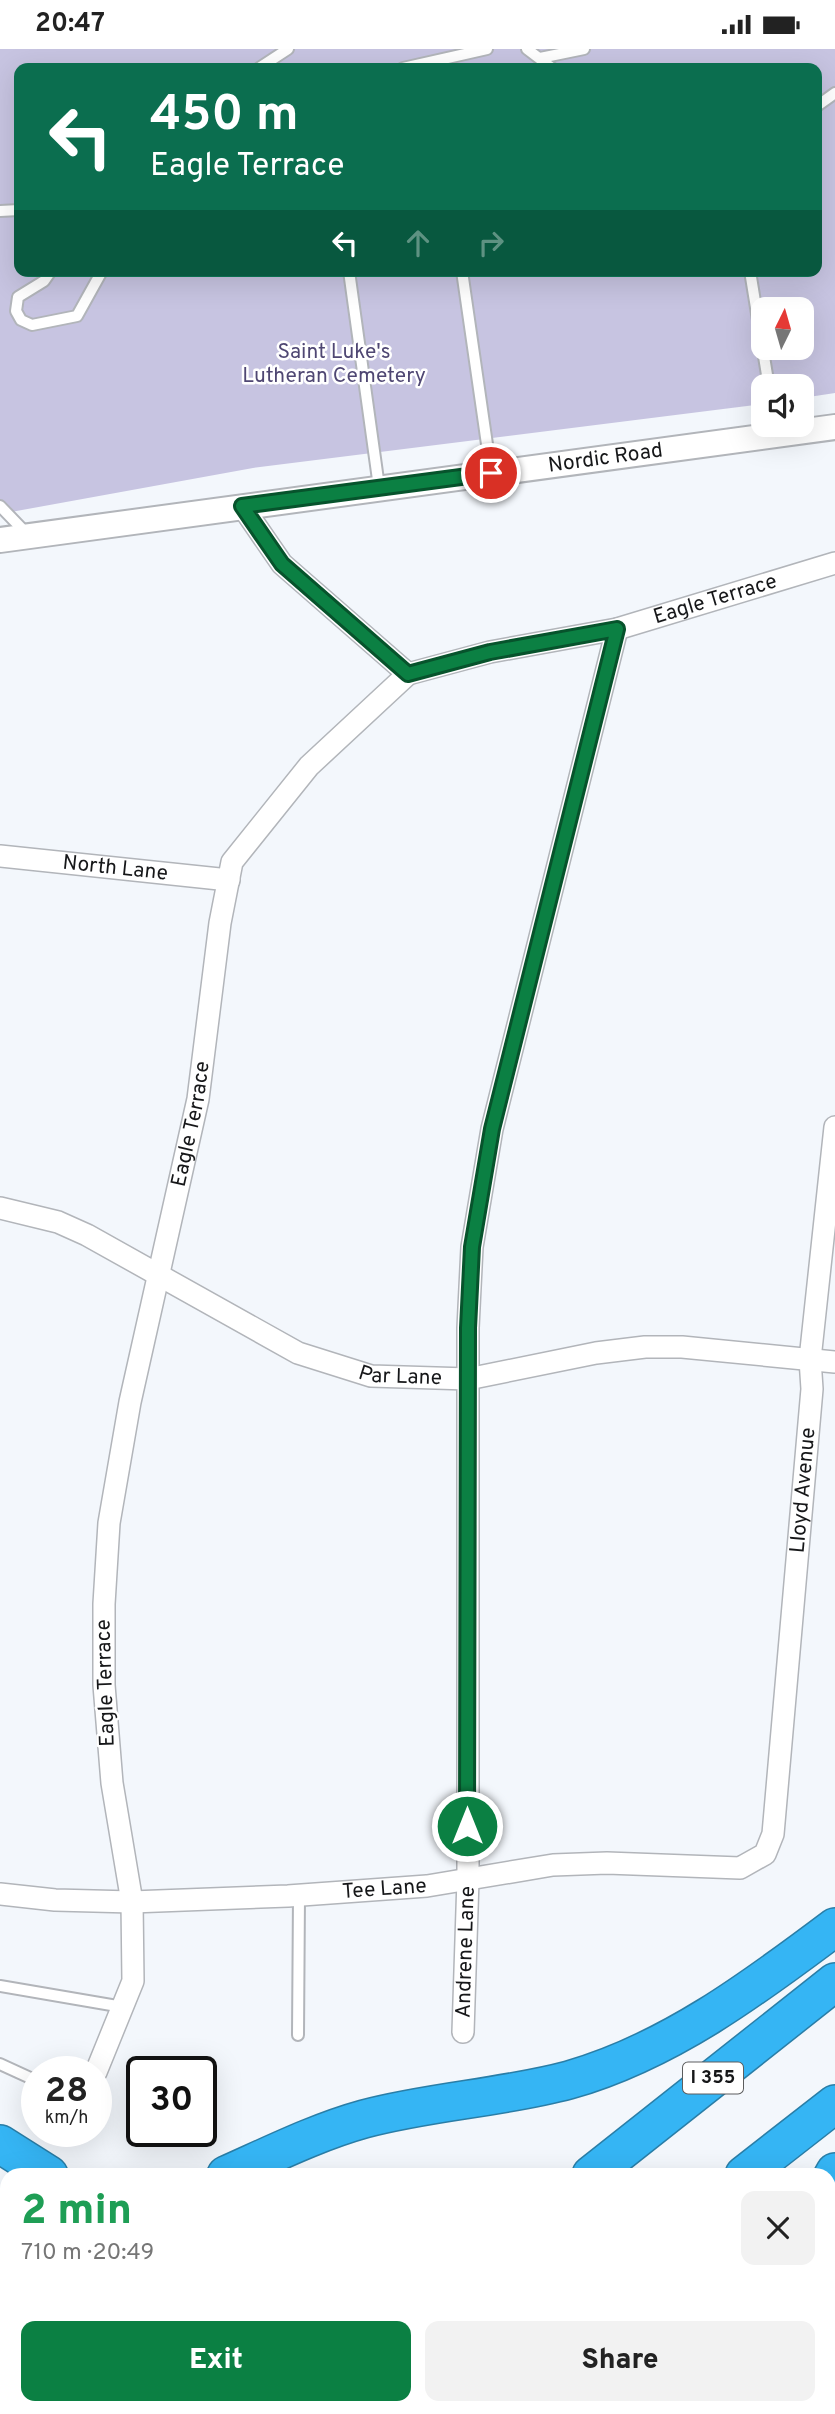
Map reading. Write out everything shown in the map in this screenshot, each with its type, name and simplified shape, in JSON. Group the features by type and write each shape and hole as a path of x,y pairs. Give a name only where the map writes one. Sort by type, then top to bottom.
{"highway":[{"path":"241,2168 364,2119 568,2080 601,2069 697,2025 835,1927"},
{"name":"I 355","path":"600,2168 835,1982"},
{"path":"753,2168 835,2104"},
{"path":"0,2144 38,2168"}],"street":[{"name":"Nordic Road","path":"814,428 835,427"},
{"name":"Nordic Road","path":"0,540 491,473 751,434"},
{"path":"242,506 282,564 408,674"},
{"name":"Eagle Terrace","path":"103,2056 134,1981 132,1902 108,1748 104,1685 104,1604 109,1523 118,1459 198,1099 220,923 232,862 278,800 342,732 408,674 490,652 617,629 835,563"},
{"name":"Andrene Lane","path":"463,2032 468,1879 468,1380 472,1247 492,1129 617,629"},
{"name":"North Lane","path":"0,856 46,858 130,871 229,880"},
{"name":"Lloyd Avenue","path":"765,1854 773,1834 812,1389 810,1359 835,1127"},
{"name":"Par Lane","path":"0,1208 58,1222 87,1235 270,1339 333,1367 371,1376 468,1380 596,1353 645,1347 682,1347 835,1362"},
{"name":"Tee Lane","path":"0,1894 55,1900 132,1902 299,1896 427,1886 552,1865 607,1863 740,1868 765,1854"}],"lane":[{"path":"267,63 288,49"},
{"path":"425,63 487,49"},
{"path":"527,49 546,63"},
{"path":"540,58 584,49"},
{"path":"47,277 18,297 16,311 21,320 32,325 77,316 99,277"},
{"path":"350,277 379,488"},
{"path":"463,277 491,473"},
{"path":"751,277 767,374"},
{"path":"0,506 29,536"},
{"path":"298,2035 299,1896"},
{"path":"0,1986 123,2007"},
{"path":"0,2064 21,2074"}],"green space":[{"name":"Saint Luke's Lutheran Cemetery","path":"0,49 835,49 835,393 814,396 814,374 751,374 751,406 253,468 0,514"}],"route":[{"path":"467,1826 468,1328 472,1247 492,1129 617,629 490,652 408,674 359,629 317,598 282,564 242,506 491,473"}]}
